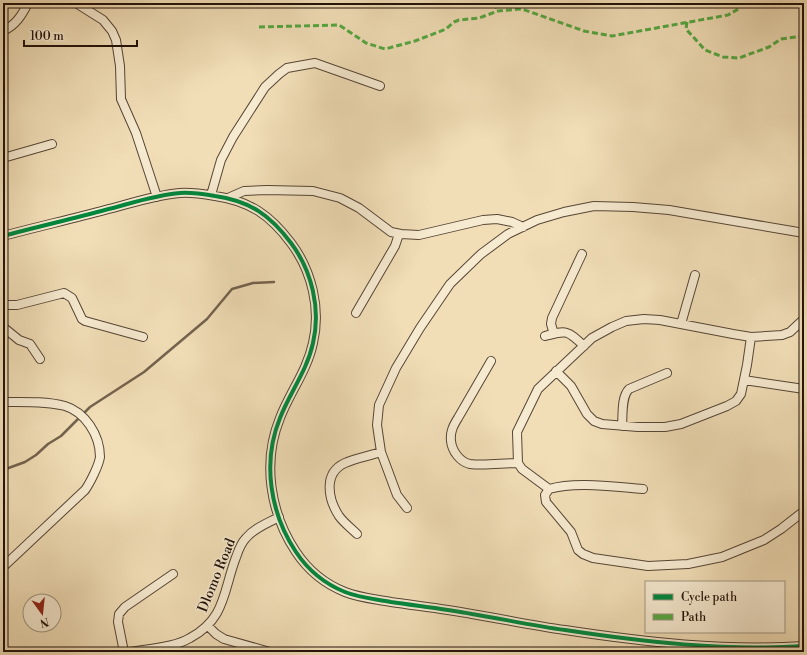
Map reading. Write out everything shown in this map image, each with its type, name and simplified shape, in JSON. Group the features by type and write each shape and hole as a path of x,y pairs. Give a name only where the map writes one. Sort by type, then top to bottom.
{"street":[{"path":"3,31 10,28 17,21 28,3"},
{"path":"76,3 103,20 112,31 116,40 120,66 121,99 136,133 157,197"},
{"path":"211,195 221,160 233,137 265,87 287,68 315,62 380,86"},
{"path":"3,158 52,144"},
{"path":"228,198 244,191 313,191 340,198 359,208 391,232 399,234 418,235 483,220 497,219 512,222 523,227"},
{"path":"3,236 157,197 180,193 211,195 246,203 266,215 282,231 296,250 307,270 314,293 316,317 314,340 309,362 279,418 272,448 272,495 279,517 297,554 310,570 326,582 347,593 366,598 470,613 564,630 647,641 737,648 804,646"},
{"path":"407,508 397,495 381,452 377,425 380,404 396,368 420,328 450,284 481,254 508,234 537,220 564,212 594,206 625,206 669,210 804,233"},
{"path":"356,313 395,246 399,234"},
{"path":"554,334 551,324 552,318 582,254"},
{"path":"681,324 695,276"},
{"path":"3,305 41,300 64,293 72,298 82,319 85,321 143,336"},
{"path":"549,489 522,469 518,463 517,432 538,389 592,338 612,326 626,321 644,319 660,320 751,337 782,335 790,332 804,319"},
{"path":"3,327 19,340 30,344 40,359"},
{"path":"546,336 563,331 570,334 584,346"},
{"path":"556,371 571,386 587,414 594,421 602,424 638,428 665,427 681,424 736,401 741,394 751,337"},
{"path":"490,360 453,425 451,445 461,460 469,464 518,463"},
{"path":"622,426 626,392 667,373"},
{"path":"744,380 804,389"},
{"path":"3,402 50,403 65,406 74,410 82,415 92,429 100,458 85,490 3,567"},
{"path":"357,534 340,516 334,505 329,489 330,478 335,469 345,463 381,452"},
{"path":"643,489 559,486 549,489 545,495 546,502 571,532 578,550 582,554 593,558 648,566 688,564 722,557 764,540 804,511"},
{"name":"Dlomo Road","path":"131,652 176,644 189,639 208,626 220,608 240,547 246,537 279,517"},
{"path":"124,652 118,622 119,614 125,607 173,574"},
{"path":"208,626 224,639 270,652"}],"waterway":[{"path":"3,470 25,462 36,455 48,444 61,436 90,407 144,372 207,319 232,289 253,283 274,282"}],"marked path":[{"path":"494,3 498,11"},
{"path":"259,27 339,25 366,43 385,49 415,41 446,29 454,22 459,20 479,18 498,11 522,9 584,31 612,36 728,15 740,8 742,3"},
{"path":"687,22 686,29 705,50 723,57 739,58 769,47 781,39 804,36"}],"cycle path":[{"path":"3,236 152,198 184,193 197,193 227,198 249,206 267,217 283,233 298,254 309,278 313,291 316,317 313,343 307,363 284,408 274,435 270,469 272,487 280,521 296,552 306,565 318,576 338,589 351,594 391,602 462,612 553,628 654,642 744,647 804,646"}]}
